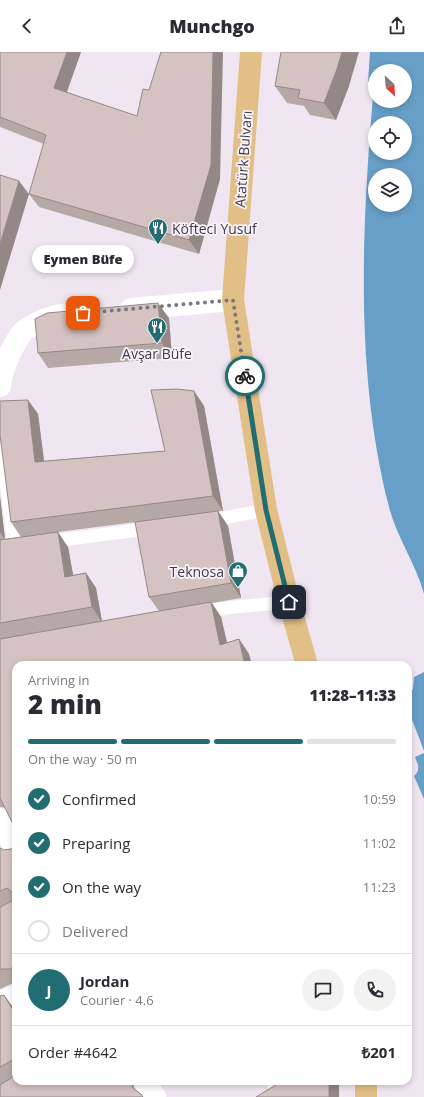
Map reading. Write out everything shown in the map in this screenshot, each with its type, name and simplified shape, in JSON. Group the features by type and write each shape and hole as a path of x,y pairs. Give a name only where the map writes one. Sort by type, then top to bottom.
{"main road":[{"name":"Atatürk Bulvarı","path":"251,52 233,300 266,510 289,602 306,661"},
{"path":"366,1085 366,1097"}],"street":[{"path":"108,311 233,300"},
{"path":"1,377 22,333 53,315 84,313"},
{"path":"0,818 12,844"},
{"path":"0,1003 12,996"},
{"path":"147,1085 155,1097"}],"lane":[{"path":"0,431 2,475 14,546"},
{"path":"191,523 266,510"},
{"path":"0,548 168,526"},
{"path":"186,615 225,608 289,602"}],"water":[{"path":"370,52 424,52 424,594 421,583 392,518 378,455 370,403 364,297 364,243 368,160 412,160 412,116 372,116 372,108 412,108 412,64 369,64"},
{"path":"424,672 424,751 412,720 412,690 414,677"},
{"path":"424,753 424,799 414,776 418,772 418,765 415,757"}],"building":[{"path":"0,52 67,52 54,88 137,116 143,89 149,90 161,52 213,52 211,165 189,240 29,194 46,135 0,117"},
{"path":"281,52 342,52 324,103 298,98 300,90 275,86"},
{"path":"0,175 19,181 0,244"},
{"path":"158,303 162,343 38,353 35,319 47,313"},
{"path":"177,389 194,391 213,496 11,522 0,435 0,401 28,400 35,462 165,451 151,390"},
{"path":"218,511 231,583 149,597 135,522"},
{"path":"58,532 65,577 86,573 92,607 0,623 0,540"},
{"path":"211,602 220,645 239,639 244,661 12,661 12,822 0,798 0,639"},
{"path":"0,848 4,850 12,848 12,892 7,888 0,891"},
{"path":"12,901 12,968 10,969 0,969 0,907"},
{"path":"4,995 12,1008 12,1060 0,1067 0,996"},
{"path":"12,1078 12,1085 132,1085 143,1097 0,1097 0,1085"},
{"path":"276,1085 329,1085 329,1097 256,1097"}],"way so far":[{"path":"83,313 233,300 245,376"}],"place":[{"name":"Köfteci Yusuf","path":"158,245"},
{"name":"Eymen Büfe","path":"83,313"},
{"name":"Avşar Büfe","path":"157,344"},
{"name":"Teknosa","path":"238,588"}],"route":[{"path":"245,376 266,510 289,602"}]}
